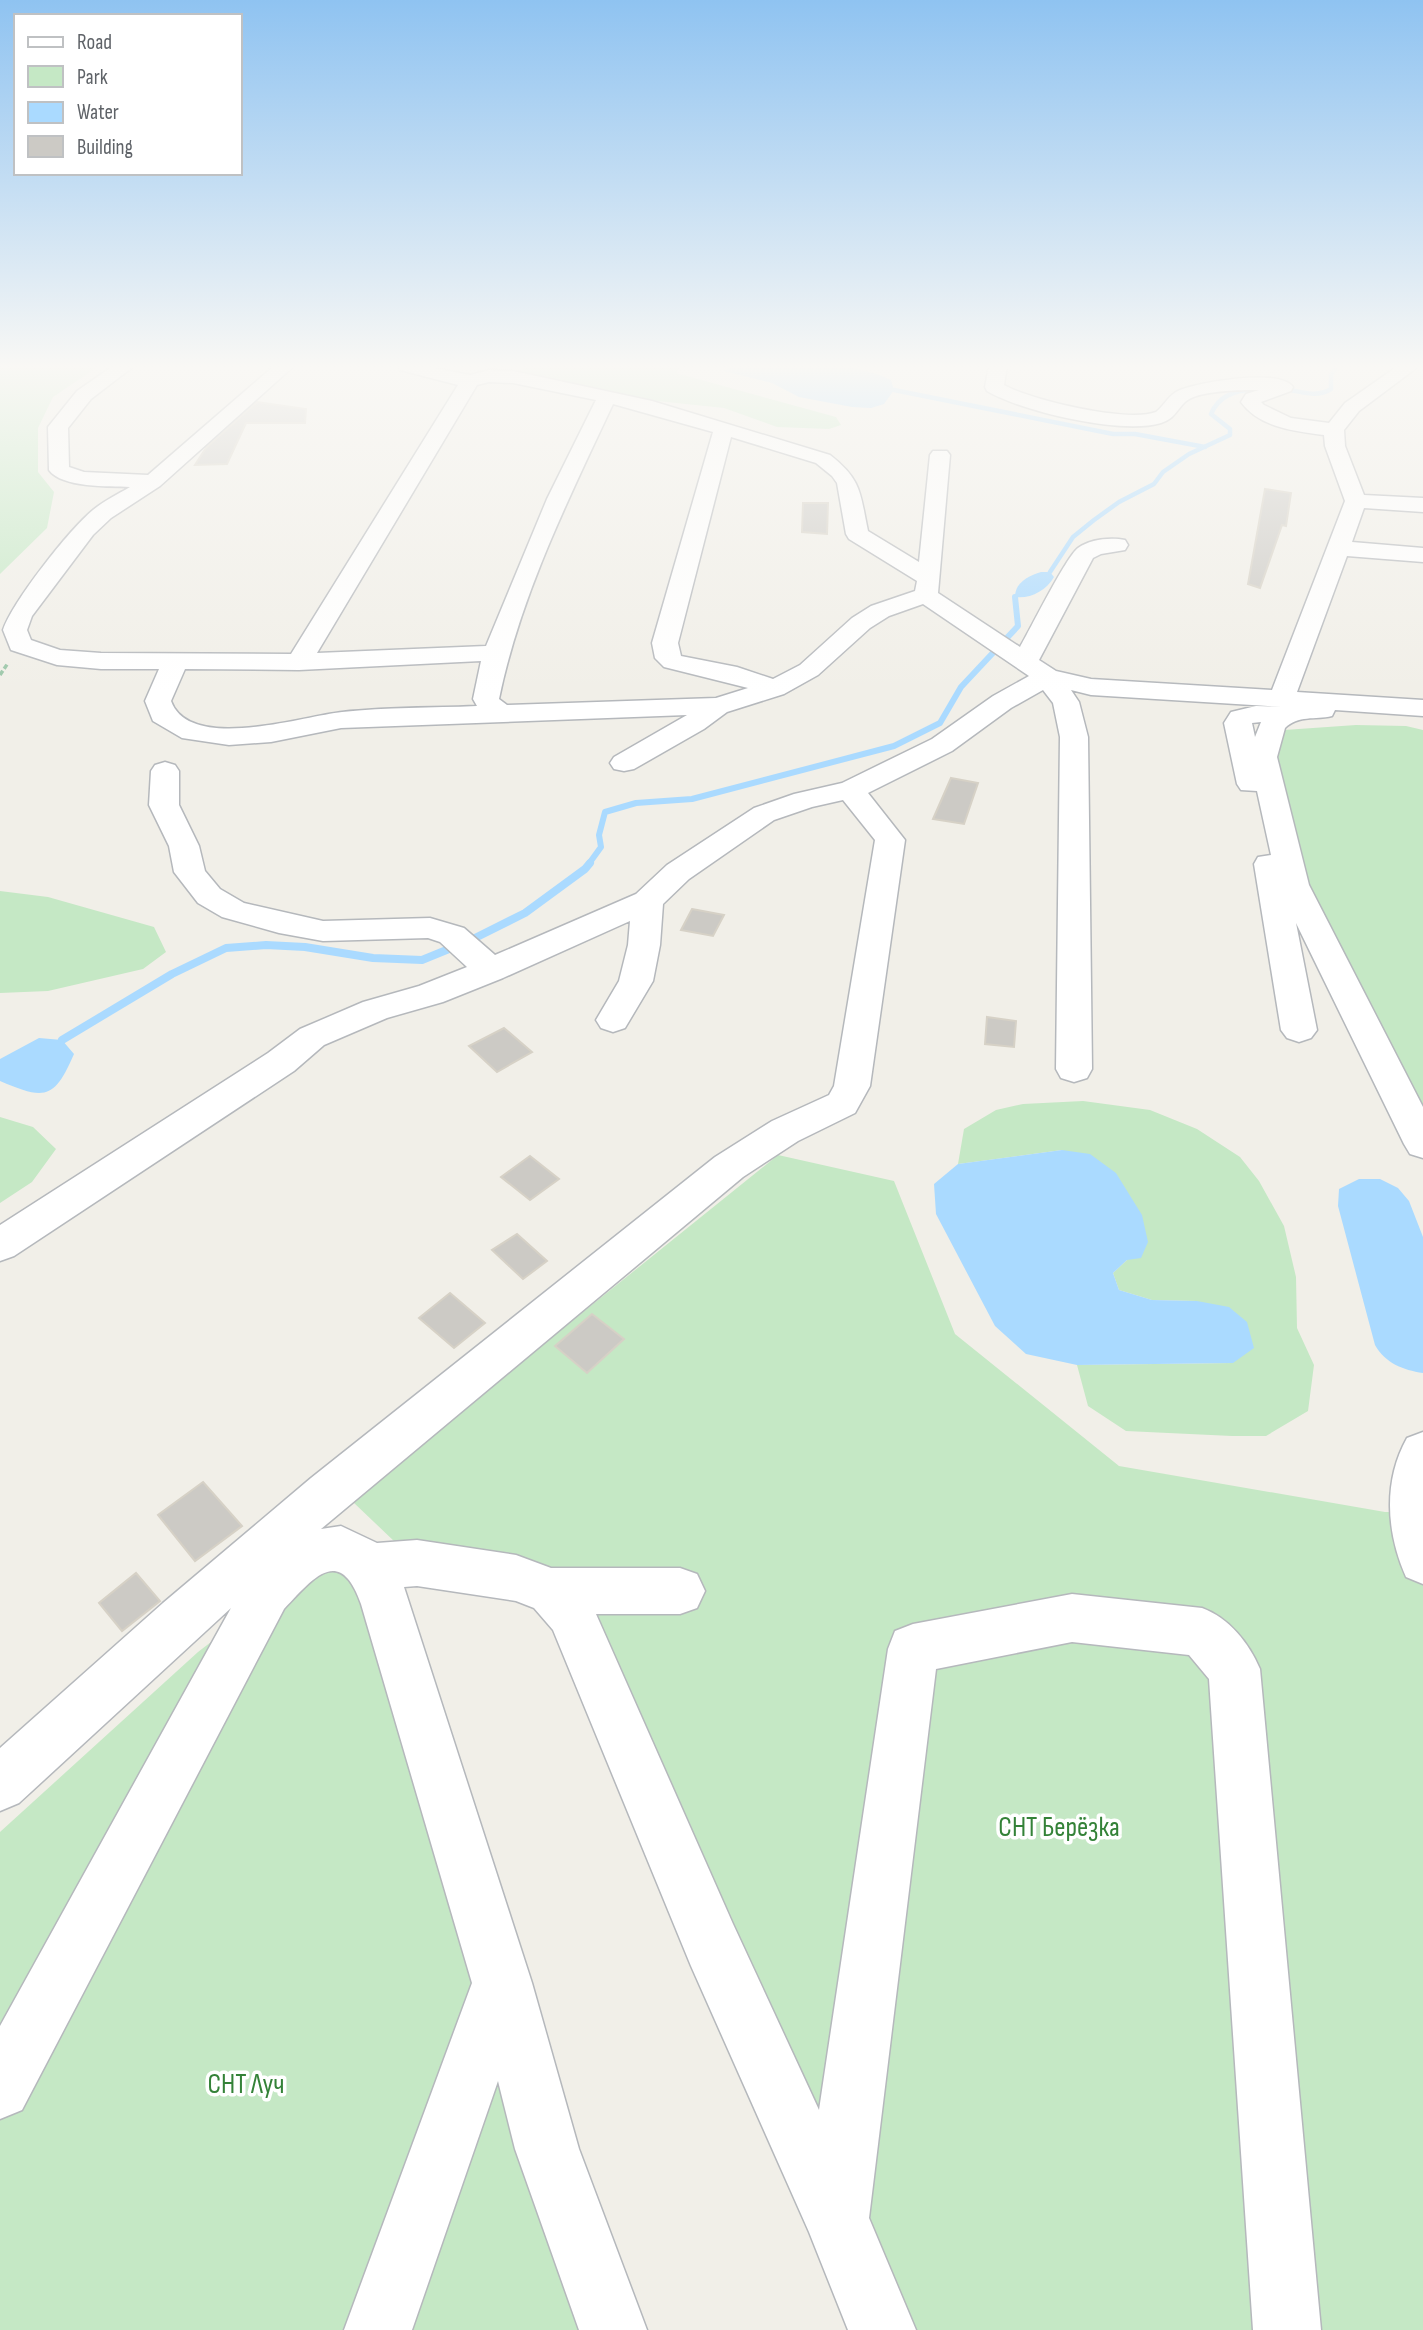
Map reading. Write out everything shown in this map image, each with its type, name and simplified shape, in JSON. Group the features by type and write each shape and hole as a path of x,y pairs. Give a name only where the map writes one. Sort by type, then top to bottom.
{"street":[{"path":"72,475 81,478 153,482"},
{"path":"161,475 103,513 85,530 20,615 15,630 20,645 57,657 101,661 299,662 496,653"},
{"path":"299,662 413,475"},
{"path":"502,713 490,706 486,699 496,653 570,475"},
{"path":"711,475 665,643 668,658 673,662 727,673 775,688"},
{"path":"841,475 847,482 857,534 1036,669 1066,702 1073,737 1074,1069"},
{"path":"927,587 938,475"},
{"path":"1346,475 1356,501 1263,757 1293,885 1423,1144"},
{"path":"1356,501 1423,505"},
{"path":"0,1245 223,1101 312,1038 376,1010 431,994 491,970 647,901 678,872 764,814 804,800 851,790 942,745 1002,702 1036,669 1084,554 1095,548 1116,545"},
{"path":"1339,548 1423,555"},
{"path":"175,662 162,686 158,701 163,715 192,732 229,737 271,734 341,720 718,706 775,688 809,670 862,623 927,587"},
{"path":"1036,669 1091,687 1278,715 1356,724 1406,726 1423,730"},
{"path":"1299,1030 1266,849 1238,723 1241,718 1256,714 1278,715 1297,711 1332,710 1337,701 1423,708"},
{"path":"624,763 718,706"},
{"path":"165,771 164,805 184,845 190,872 209,896 233,909 279,923 323,931 430,928 452,935 491,970"},
{"path":"0,1784 181,1620 328,1493 729,1167 785,1131 842,1104 852,1086 857,1060 890,840 883,826 859,803 851,790"},
{"path":"613,1020 636,981 644,945 647,901"},
{"path":"1423,1452 1414,1473 1415,1512 1423,1561"},
{"path":"0,2088 267,1592 303,1554 341,1548 372,1566 417,1563 516,1578 551,1591 680,1591"},
{"path":"372,1566 502,1983 547,2149 612,2330"},
{"path":"551,1591 571,1614 712,1945 836,2218 882,2330"},
{"path":"836,2218 913,1649 1072,1618 1202,1632 1234,1669 1287,2330"},
{"path":"378,2330 502,1983"}],"green space":[{"path":"0,475 40,475 54,492 47,528 0,574"},
{"path":"1356,725 1406,726 1423,730 1423,1144 1293,885 1270,731"},
{"path":"0,891 48,897 154,927 166,952 143,969 48,991 0,993"},
{"path":"1083,1101 1150,1110 1197,1129 1240,1157 1259,1181 1284,1226 1296,1277 1297,1328 1314,1365 1308,1411 1266,1436 1232,1436 1126,1431 1088,1406 1077,1365 1233,1363 1197,1301 1152,1300 1119,1290 1113,1273 1127,1260 1062,1150 958,1164 964,1129 996,1110 1023,1104"},
{"path":"0,1117 33,1127 56,1149 32,1182 0,1203"},
{"name":"СНТ Берёзка","path":"778,1155 894,1181 955,1334 1119,1466 1385,1512 1414,1512 1423,1452 1423,2330 882,2330 571,1613 417,1563 353,1502"},
{"name":"СНТ Луч","path":"332,1565 354,1578 585,2330 0,2330 0,1832 198,1652 306,1569"}],"water":[{"path":"1041,572 1050,572 1054,577 1047,586 1032,595 1015,597 1020,584"},
{"path":"39,1038 62,1040 74,1054 54,1088 38,1093 0,1081 0,1059"},
{"path":"1062,1150 1090,1154 1116,1173 1142,1215 1148,1242 1141,1258 1127,1260 1113,1273 1119,1290 1152,1300 1197,1301 1229,1307 1247,1322 1254,1348 1233,1363 1077,1365 1026,1354 995,1326 936,1214 934,1184 958,1164"},
{"path":"1359,1179 1380,1179 1398,1188 1409,1201 1423,1237 1423,1373 1395,1365 1384,1357 1375,1345 1338,1206 1339,1189"}],"building":[{"path":"1265,489 1291,493 1286,526 1282,525 1260,588 1248,584"},
{"path":"803,503 828,503 827,534 802,532"},
{"path":"951,778 978,783 964,824 933,819"},
{"path":"692,909 724,915 713,936 681,930"},
{"path":"987,1017 1016,1021 1014,1047 985,1044"},
{"path":"504,1028 532,1052 497,1072 469,1046"},
{"path":"530,1156 559,1179 530,1200 501,1177"},
{"path":"517,1234 547,1261 523,1279 492,1250"},
{"path":"450,1293 485,1323 454,1348 419,1318"},
{"path":"592,1314 624,1339 587,1373 555,1346"},
{"path":"203,1482 242,1526 195,1561 158,1515"},
{"path":"136,1573 160,1601 122,1631 99,1603"}],"waterway":[{"path":"1050,572 1073,537 1119,502 1154,484 1161,475"},
{"path":"588,865 601,847 599,835 605,812 636,803 692,799 894,746 940,723 961,687 1018,626 1015,597"},
{"path":"62,1040 172,974 226,948 266,945 305,947 373,958 422,960 471,940 525,913 590,863"}]}
